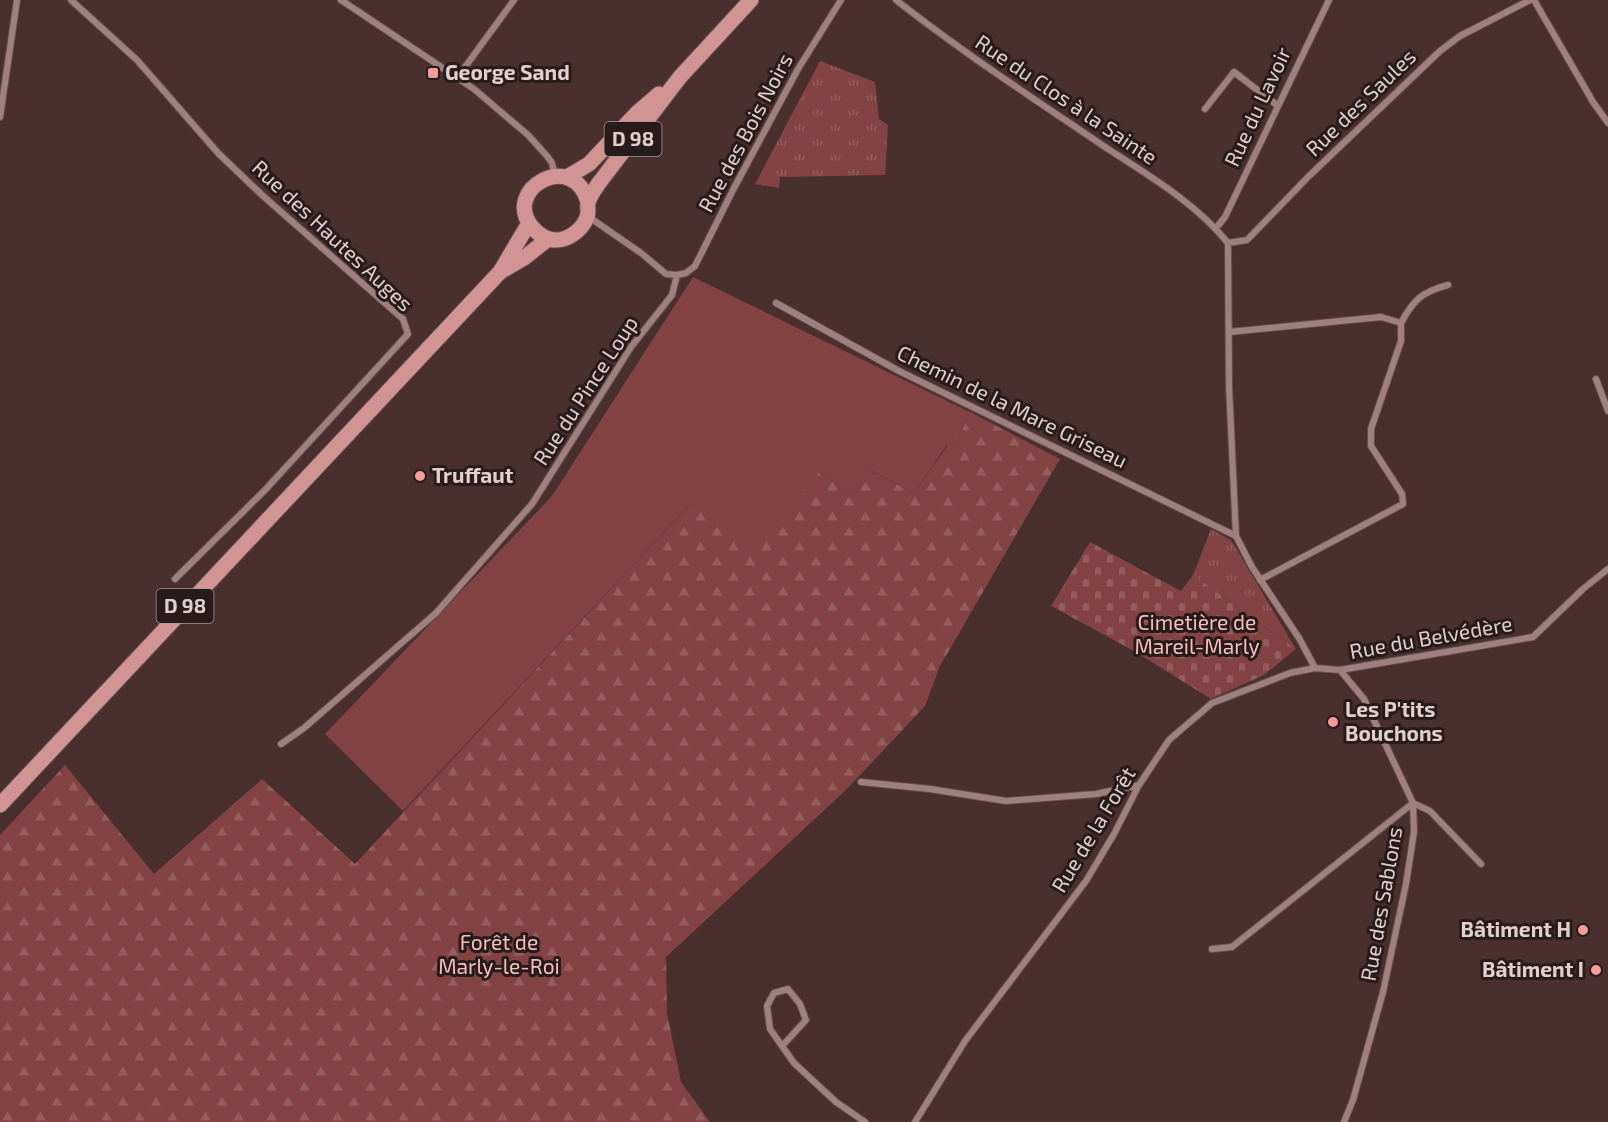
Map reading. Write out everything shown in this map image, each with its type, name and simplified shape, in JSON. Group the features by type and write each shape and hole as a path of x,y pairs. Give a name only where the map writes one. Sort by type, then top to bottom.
{"main road":[{"name":"D 98","path":"587,209 599,183 680,77 751,0"},
{"name":"D 98","path":"561,177 589,165 637,113 680,77"},
{"path":"561,177 583,190 587,209 582,226 575,233 556,240 536,231 529,223 525,213 525,202 535,184 544,178 561,177"},
{"name":"D 98","path":"0,805 500,272 529,223"},
{"name":"D 98","path":"500,272 524,258 548,238"}],"street":[{"path":"0,117 17,0"},
{"name":"Rue des Hautes Auges","path":"71,0 137,60 218,153 262,195 403,319 408,334 265,490 175,579"},
{"path":"341,0 474,89 528,135 547,156 561,177"},
{"path":"456,78 514,0"},
{"name":"Rue des Bois Noirs","path":"677,275 686,273 694,266 798,69 841,0"},
{"name":"Rue du Clos à la Sainte","path":"896,0 940,35 1169,189 1216,228 1228,243"},
{"name":"Rue du Lavoir","path":"1216,228 1225,217 1329,0"},
{"path":"1532,0 1608,123"},
{"name":"Rue des Saules","path":"1228,243 1247,240 1309,176 1440,51 1460,36 1532,0"},
{"path":"1205,109 1234,72 1277,105"},
{"path":"587,209 666,274 677,275"},
{"path":"1228,243 1229,386 1236,536 1260,580 1299,638 1315,668"},
{"name":"Rue du Pince Loup","path":"281,744 303,728 436,613 532,504 631,347 672,295 677,275"},
{"path":"1260,580 1403,504 1402,494 1371,446 1371,429 1401,341 1401,323 1409,308 1427,291 1448,285"},
{"name":"Chemin de la Mare Griseau","path":"776,303 908,376 1236,536"},
{"path":"1229,332 1382,317 1401,323"},
{"path":"1596,379 1608,411"},
{"name":"Rue du Belvédère","path":"1340,670 1469,650 1533,637 1583,589 1608,569"},
{"name":"Rue de la Forêt","path":"915,1122 965,1041 1086,881 1114,834 1139,784 1169,740 1212,703 1290,673 1315,668 1340,670"},
{"name":"Rue des Sablons","path":"1340,670 1364,699 1413,803 1414,832 1385,981 1353,1101 1344,1122"},
{"path":"861,782 930,789 1006,801 1096,794 1139,784"},
{"path":"1212,949 1232,947 1413,803 1430,812 1481,864"},
{"path":"783,1045 806,1020 800,1004 788,989 774,993 767,1006 770,1029 802,1071 836,1102 865,1122"}],"green space":[{"path":"820,61 875,82 879,119 888,125 885,175 780,177 779,188 755,184"},
{"path":"693,277 970,412 955,446 947,445 914,493 870,470 851,495 819,472 752,545 691,503 403,811 325,734 552,496"},
{"name":"Forêt de Marly-le-Roi","path":"970,412 1060,459 940,666 925,706 847,789 666,957 667,1013 681,1082 710,1122 0,1122 0,835 65,765 154,874 262,779 355,864 691,503 819,472 851,495 869,470 914,493 948,445 955,446"},
{"path":"1211,529 1231,540 1296,649 1193,575"},
{"name":"Cimetière de Mareil-Marly","path":"1090,542 1181,591 1193,575 1296,649 1264,675 1211,699 1134,651 1051,606"}],"place":[{"name":"George Sand","path":"433,73"},
{"name":"Truffaut","path":"420,476"},
{"name":"Les P'tits Bouchons","path":"1333,722"},
{"name":"Bâtiment H","path":"1583,930"},
{"name":"Bâtiment I","path":"1596,970"}]}
